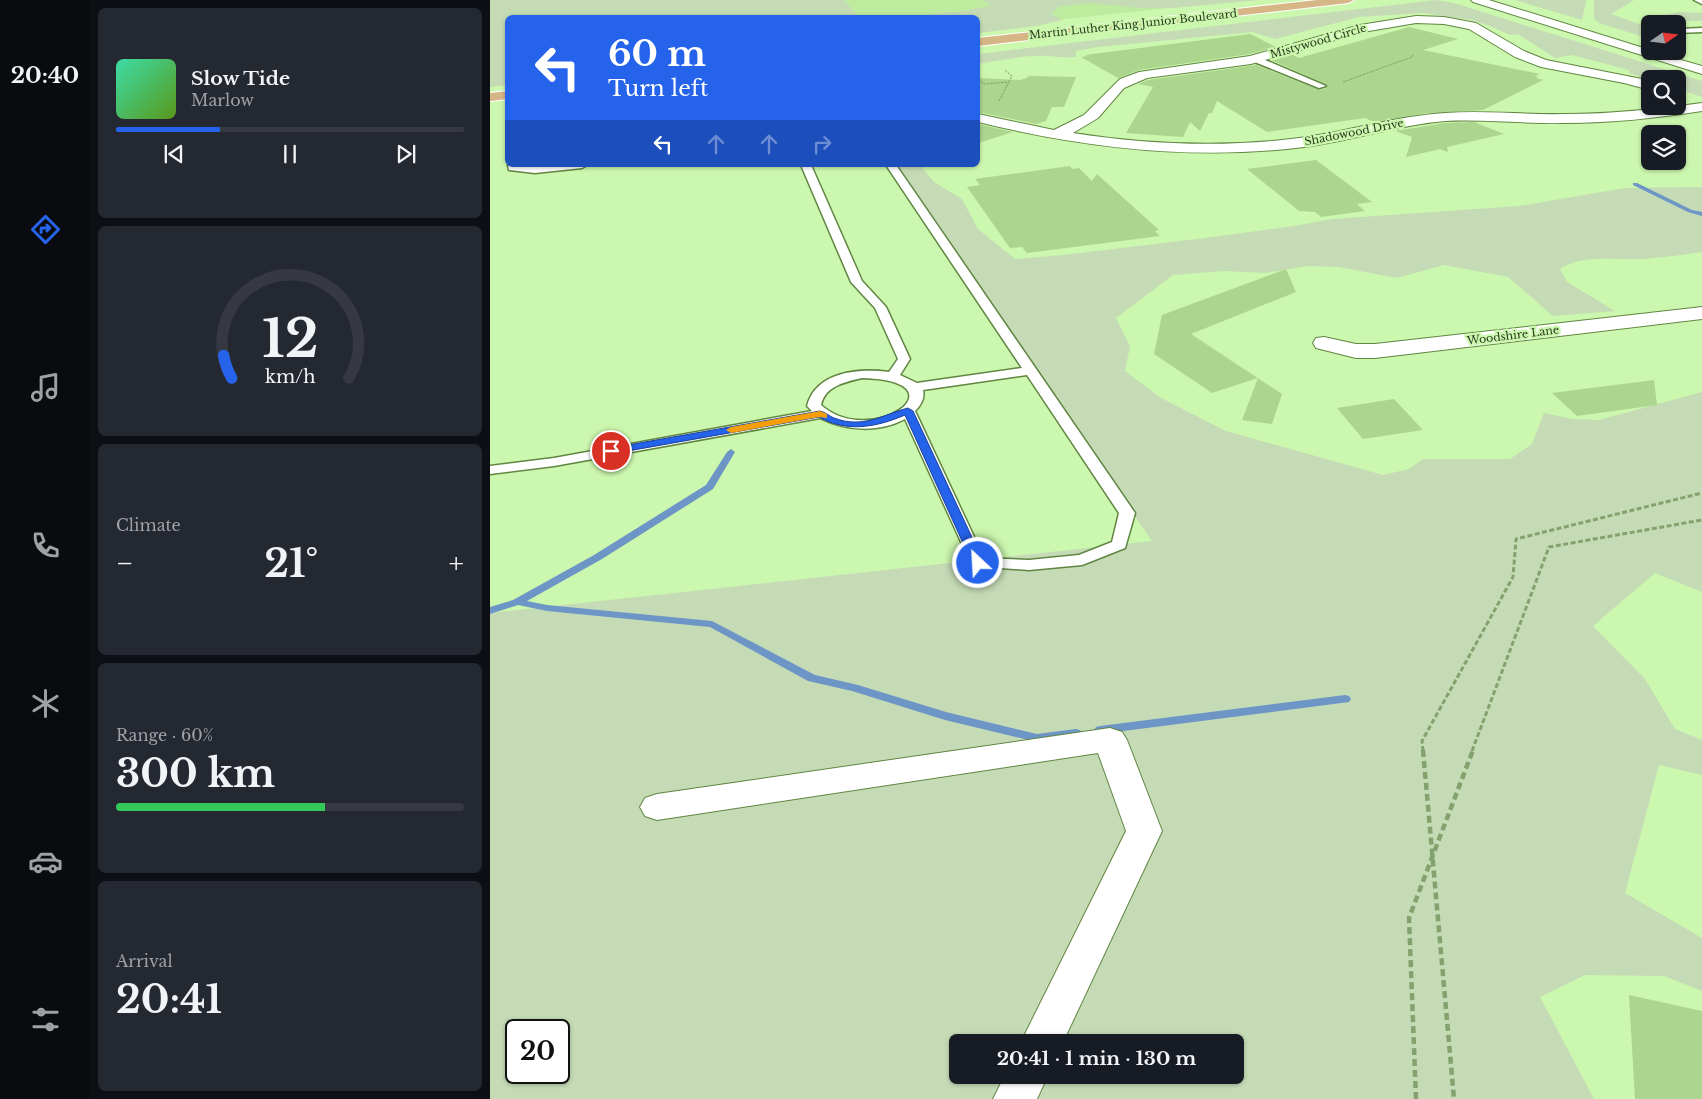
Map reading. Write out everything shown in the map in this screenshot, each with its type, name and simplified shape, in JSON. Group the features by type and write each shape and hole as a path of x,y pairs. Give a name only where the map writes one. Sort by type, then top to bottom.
{"main road":[{"name":"Martin Luther King Junior Boulevard","path":"980,42 1348,0"},
{"path":"490,97 505,95"}],"street":[{"path":"1477,0 1702,70"},
{"name":"Mistywood Circle","path":"1057,134 1088,120 1103,105 1115,88 1130,79 1148,74 1255,59 1360,28 1407,21 1430,20 1473,26 1522,55 1549,65 1623,78 1641,83"},
{"path":"1686,99 1702,106"},
{"name":"Shadowood Drive","path":"980,119 1019,129 1151,146 1196,148 1302,143 1395,123 1445,117 1566,119 1634,115 1702,106"},
{"name":"Woodshire Lane","path":"1324,343 1356,351 1375,350 1702,313"},
{"path":"657,807 1110,740 1144,831 1046,1034"},
{"path":"1015,1099 1022,1084"}],"lane":[{"path":"1697,0 1702,2"},
{"path":"1686,31 1702,30"},
{"path":"1255,59 1322,86"},
{"path":"512,167 534,170 563,167"},
{"path":"807,167 857,282 880,307 904,359 893,376"},
{"path":"892,167 1127,513 1119,545 1082,560 1029,565 978,563 908,411"},
{"path":"914,387 1030,371"},
{"path":"862,374 893,376 905,380 914,387 917,394 915,403 908,411 880,422 845,424 820,414 814,406 815,398 821,390 831,383 862,374"},
{"path":"490,470 554,462 820,414"}],"path":[{"path":"1342,82 1412,57 1414,54"},
{"path":"996,108 1012,76 1005,70"},
{"path":"980,81 984,84 1010,82"},
{"path":"1454,1099 1422,741 1513,577 1516,539 1702,493"},
{"path":"1416,1099 1409,918 1549,547 1702,520"}],"shaded area":[{"path":"490,0 844,0 857,15 505,15 505,85 490,87"},
{"path":"812,0 1246,0 980,28 980,15 826,15"},
{"path":"984,0 1259,0 1173,8 1141,8 1088,3 1058,7 1051,14 1063,20 1036,26 980,33 980,15 921,15 964,11 990,6"},
{"path":"1436,0 1454,3 1667,70 1641,70 1641,77 1629,73 1629,70 1572,55 1555,58 1518,34 1510,35 1472,20 1423,13 1359,17 1275,39 1252,32 1098,47 1076,51 1076,57 1031,56 980,64 980,54"},
{"path":"1515,0 1586,0 1586,1 1582,20"},
{"path":"1594,0 1634,0 1611,14 1641,25 1641,36 1599,23 1594,18"},
{"path":"1679,12 1702,13 1702,21 1686,21 1686,15 1665,15"},
{"path":"1686,76 1702,81 1702,97 1686,92"},
{"path":"893,167 922,167 934,182 962,199 978,229 1015,259 1205,238 1332,219 1519,206 1625,188 1702,187 1702,252 1644,259 1590,259 1569,264 1560,269 1567,282 1615,311 1553,316 1508,277 1444,265 1397,278 1339,267 1307,266 1265,273 1224,271 1173,275 1116,318 1130,346 1125,371 1161,398 1226,431 1383,475 1409,469 1423,459 1510,459 1532,444 1544,413 1572,419 1599,420 1702,392 1702,592 1655,573 1593,626 1645,679 1675,729 1702,740 1702,775 1659,765 1625,893 1702,938 1702,991 1664,976 1585,975 1540,997 1594,1099 490,1099 490,613 1152,541"}],"building":[{"path":"1409,27 1458,39 1423,50 1540,74 1535,76 1543,80 1483,110 1427,113 1374,122 1365,118 1267,132 1217,101 1212,113 1209,113 1200,131 1190,122 1183,137 1126,133 1153,87 1138,84 1148,80 1256,65 1320,90 1327,88 1328,85 1271,60 1291,54 1299,58"},
{"path":"1250,34 1276,47 1250,54 1139,70 1118,78 1081,57 1088,56 1085,55"},
{"path":"1029,76 1076,77 1064,107 1052,107 1046,121 1036,124 980,112 980,78 1020,80"},
{"path":"1474,122 1504,134 1447,147 1448,152 1440,149 1406,157 1412,137 1395,131 1445,123"},
{"path":"980,124 1013,132 980,142"},
{"path":"1316,160 1372,202 1357,204 1365,211 1321,217 1315,212 1299,211 1247,169"},
{"path":"1070,166 1072,169 1079,168 1092,181 1097,174 1159,230 1155,231 1160,236 1027,253 1022,247 1010,248 967,187 980,185 975,179"},
{"path":"1286,269 1296,292 1191,334 1258,378 1212,393 1154,354 1162,315"},
{"path":"1258,378 1282,394 1272,424 1242,420"},
{"path":"1654,380 1657,405 1577,416 1552,393"},
{"path":"1394,399 1423,430 1363,439 1337,408"},
{"path":"1629,995 1702,1011 1702,1099 1635,1099"}],"waterway":[{"path":"1635,184 1690,211 1702,214"},
{"path":"517,602 598,557 710,487 731,452"},
{"path":"490,611 517,602"},
{"path":"517,602 547,608 712,624 812,678 854,688 945,716 1037,738 1076,733"},
{"path":"1100,730 1345,699"}],"slow traffic":[{"path":"731,430 820,414 823,416"}],"route":[{"path":"611,451 820,414 845,424 863,424 880,422 908,411 978,563"}]}
